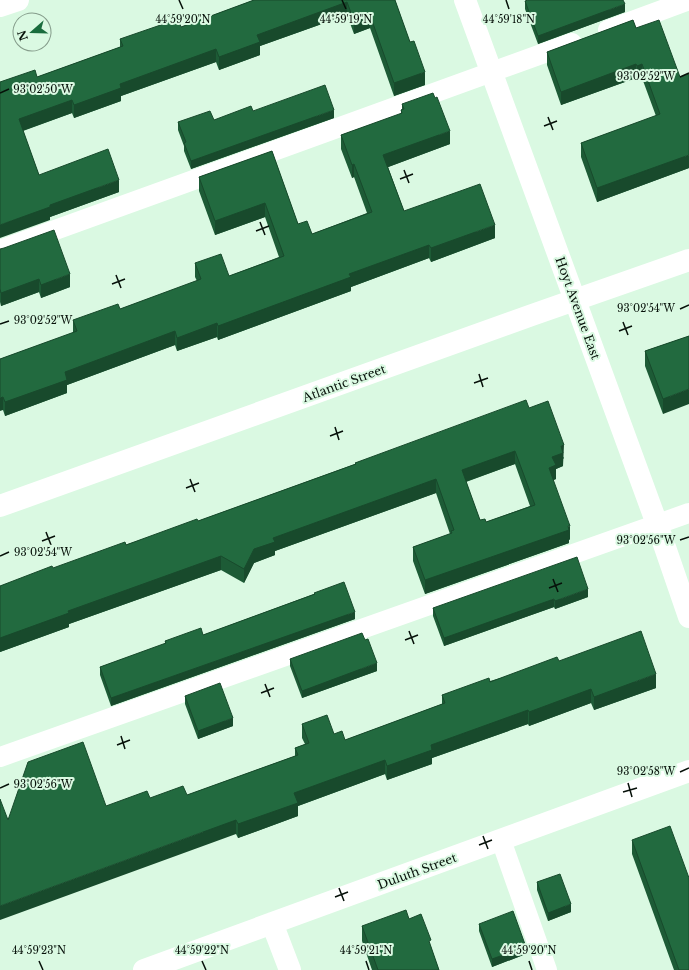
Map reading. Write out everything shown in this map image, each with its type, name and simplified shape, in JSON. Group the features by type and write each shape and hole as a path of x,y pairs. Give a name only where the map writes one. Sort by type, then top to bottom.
{"street":[{"path":"0,6 18,0"},
{"name":"Hoyt Avenue East","path":"465,0 657,524 689,617"},
{"name":"Atlantic Street","path":"0,506 689,260"},
{"name":"Duluth Street","path":"144,970 689,771"},
{"path":"272,923 290,970"}],"lane":[{"path":"0,250 492,73 688,0"},
{"path":"0,757 689,513"},
{"path":"501,840 546,970"}],"building":[{"path":"254,0 395,0 410,42 414,41 425,72 394,83 370,15 354,21 347,2 257,35 260,42 219,57 216,49 120,84 121,88 74,105 72,100 19,119 39,175 108,149 119,180 0,225 0,82 35,70 37,77 123,46 120,39 178,19 181,27"},
{"path":"623,0 625,4 538,36 525,1"},
{"path":"633,20 636,28 659,20 680,77 689,74 689,155 597,188 581,143 660,114 642,64 637,66 636,64 561,92 547,52"},
{"path":"325,85 334,110 191,161 184,143 186,142 178,122 210,111 214,120 251,106 253,111"},
{"path":"433,93 435,98 437,97 450,131 383,155 404,211 480,184 495,225 431,248 429,245 349,274 351,277 218,326 217,323 177,338 175,331 65,372 67,380 5,402 3,397 0,398 0,359 77,331 73,320 118,304 120,309 201,279 195,263 221,254 229,276 284,256 265,203 215,221 199,177 272,151 298,224 307,221 312,234 372,212 354,164 352,165 341,135 402,113 401,110 404,109 402,104"},
{"path":"54,230 70,274 41,285 39,279 1,293 0,249"},
{"path":"689,336 689,389 663,399 645,351"},
{"path":"526,400 529,408 548,401 564,445 561,446 563,453 552,457 556,465 549,468 570,526 568,526 569,530 425,580 413,547 452,533 451,531 454,530 436,479 273,538 275,542 254,549 244,569 221,556 68,611 69,613 0,638 0,586 52,566 53,568 125,542 126,545 197,519 198,521 356,464 355,463","holes":["515,451 535,505 486,522 485,519 480,520 462,470"]},
{"path":"577,557 588,589 555,601 554,599 444,638 433,608"},
{"path":"344,582 355,612 111,698 100,667 166,643 165,641 201,628 203,635"},
{"path":"641,631 656,674 594,697 591,689 529,712 528,710 431,745 432,750 387,766 385,760 294,793 298,803 238,824 236,820 0,906 0,799 8,820 28,762 83,742 106,806 147,791 150,798 183,786 187,795 298,755 295,748 309,743 302,724 327,715 334,734 342,731 345,740 445,703 442,695 489,678 490,682 557,657 559,661"},
{"path":"362,633 365,640 368,639 377,663 302,691 290,659"},
{"path":"220,683 233,718 198,731 185,696"},
{"path":"670,826 689,878 689,970 679,970 632,840"},
{"path":"560,874 571,904 548,913 537,882"},
{"path":"406,910 409,919 421,914 431,940 429,941 439,970 378,970 362,926"},
{"path":"513,911 526,947 492,959 479,924"}]}
